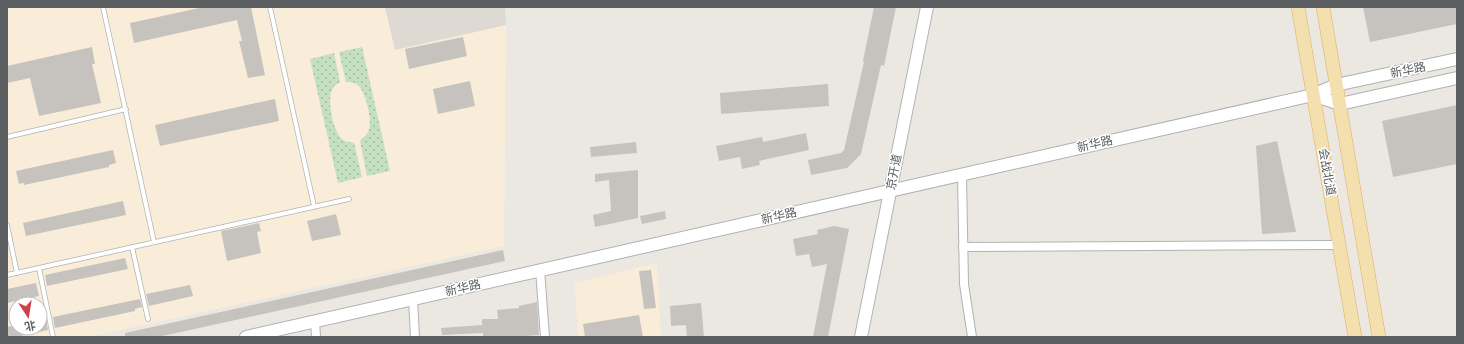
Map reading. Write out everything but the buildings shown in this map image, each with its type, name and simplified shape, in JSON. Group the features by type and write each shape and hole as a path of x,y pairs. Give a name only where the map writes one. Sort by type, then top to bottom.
{"main road":[{"name":"京开道","path":"861,337 927,7"},
{"name":"会战北道","path":"1298,7 1355,337"},
{"name":"会战北道","path":"1323,7 1379,337"},
{"name":"新华路","path":"246,337 265,335 315,321 1313,95 1336,85 1457,59"},
{"name":"新华路","path":"1340,104 1457,78"},
{"path":"1313,95 1340,104"}],"street":[{"path":"962,175 964,284 972,337"},
{"path":"963,247 1339,245"},
{"path":"540,270 545,337"},
{"path":"413,299 416,337"},
{"path":"315,321 316,337"}],"lane":[{"path":"103,7 154,242"},
{"path":"270,7 314,206"},
{"path":"7,137 126,110"},
{"path":"7,275 349,198"},
{"path":"7,226 17,273"},
{"path":"132,247 148,319"},
{"path":"39,268 54,337"}],"shaded area":[{"path":"7,7 385,7 395,50 506,25 504,246 88,337 7,337"},
{"path":"385,7 505,7 506,25 395,50"},
{"path":"657,263 661,337 578,337 575,283"}],"green space":[{"path":"362,47 390,171 367,176 360,141 370,128 368,107 361,88 354,83 346,82 339,52"},
{"path":"334,53 340,82 334,86 331,93 330,106 333,122 342,139 354,143 362,177 338,183 310,59"}]}
